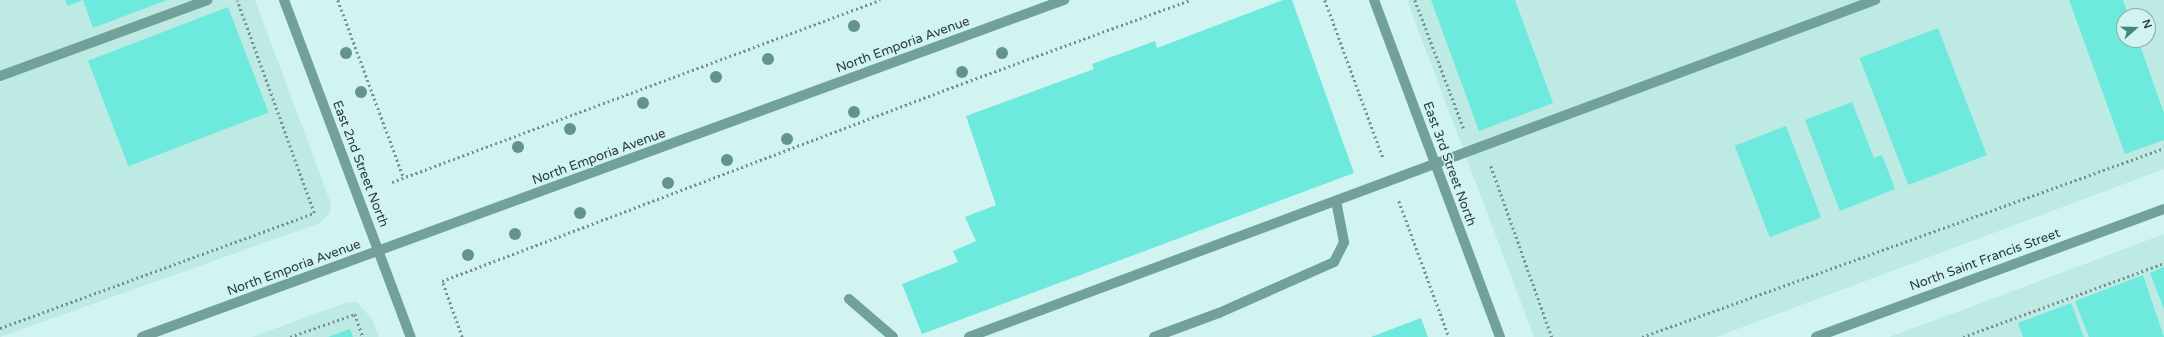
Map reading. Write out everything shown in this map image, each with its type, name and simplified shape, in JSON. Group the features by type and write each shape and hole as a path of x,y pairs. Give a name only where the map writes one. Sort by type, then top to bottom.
{"street":[{"path":"0,76 208,0"},
{"name":"East 2nd Street North","path":"284,0 411,337"},
{"name":"North Emporia Avenue","path":"142,337 379,252 1064,0"},
{"name":"East 3rd Street North","path":"1374,0 1500,337"},
{"path":"969,337 1436,165 1876,0"},
{"path":"1154,337 1219,313 1334,262 1344,242 1336,201"},
{"name":"North Saint Francis Street","path":"1816,337 2164,209"},
{"path":"848,299 894,337"}],"path":[{"path":"0,328 314,213 238,0"},
{"path":"338,0 404,178"},
{"path":"392,182 880,0"},
{"path":"462,337 442,281 966,82 1190,0"},
{"path":"1642,337 2164,148"},
{"path":"1963,337 2164,263"},
{"path":"290,337 355,314 363,337"}],"shaded area":[{"path":"0,0 255,0 331,204 330,213 320,223 0,337"},
{"path":"1407,0 2164,0 2164,169 1716,337 1534,337"},
{"path":"2164,234 2164,337 1889,337 1976,305"},
{"path":"357,302 372,319 379,337 252,337 345,303"}],"building":[{"path":"65,0 83,0 68,6"},
{"path":"83,0 167,0 93,28"},
{"path":"1283,0 1292,0 1354,173 922,334 902,284 958,262 953,251 976,241 965,217 996,205 966,116 1094,69 1092,64 1155,41 1157,48"},
{"path":"1431,0 1515,0 1553,103 1479,131"},
{"path":"2069,0 2123,0 2126,8 2116,8 2116,48 2141,48 2164,113 2164,140 2125,154"},
{"path":"228,7 268,112 128,166 88,61"},
{"path":"1938,28 1987,155 1908,185 1860,58"},
{"path":"1852,102 1874,158 1882,155 1895,189 1840,211 1805,120"},
{"path":"1786,126 1821,217 1770,237 1735,146"},
{"path":"2164,267 2164,309 2150,273"},
{"path":"2143,275 2164,337 2089,337 2075,301"},
{"path":"2071,303 2084,337 2023,337 2018,323"},
{"path":"1421,318 1428,337 1371,337"},
{"path":"350,329 353,337 328,337"}]}
